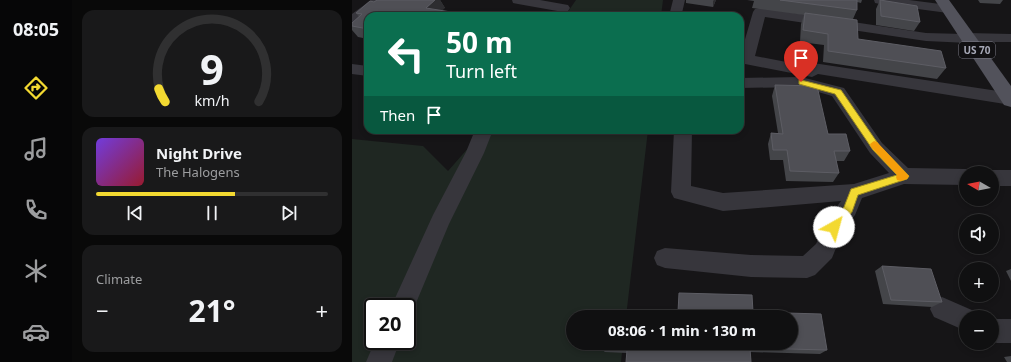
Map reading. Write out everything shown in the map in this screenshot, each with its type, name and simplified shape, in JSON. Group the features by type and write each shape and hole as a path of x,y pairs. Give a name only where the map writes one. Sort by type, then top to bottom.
{"main road":[{"name":"US 70","path":"945,4 1011,100"}],"lane":[{"path":"352,21 379,0"},
{"path":"518,0 562,8"},
{"path":"676,12 679,0"},
{"path":"880,0 945,4"},
{"path":"744,56 760,12 926,37 1011,38"},
{"path":"744,59 812,72 813,68 1011,100"},
{"path":"352,69 364,70"},
{"path":"744,83 801,82 838,92 876,148 904,176"},
{"path":"407,298 440,220 475,153 482,134"},
{"path":"684,134 681,192 723,202 854,192 904,176 959,177"},
{"path":"999,178 1011,178"},
{"path":"665,258 751,266 807,267 824,251 834,227 848,209 854,192"},
{"path":"942,309 959,316"},
{"path":"999,331 1011,331"},
{"path":"379,362 384,350"}],"shaded area":[{"path":"576,0 663,0 662,12 568,12"},
{"path":"480,134 648,134 627,310 566,310 566,350 622,350 621,362 352,362 352,139 423,146 448,171"}],"building":[{"path":"377,0 435,0 426,8 451,12 364,12 364,28 352,26 352,23 362,14 356,13 370,1 374,2"},
{"path":"780,0 857,0 857,10"},
{"path":"880,0 917,6 920,22 881,16"},
{"path":"805,13 857,20 858,39 941,51 946,68 828,51 828,34 803,30"},
{"path":"775,85 817,86 828,134 846,134 850,151 834,151 839,173 790,171 787,150 773,150 771,133 783,134"},
{"path":"882,266 931,269 942,302 891,300"},
{"path":"679,293 752,295 753,310 678,310"},
{"path":"798,313 821,314 827,350 798,349"},
{"path":"627,350 750,350 751,362 626,362"}],"slow traffic":[{"path":"874,144 876,148 904,176 901,177"}],"route":[{"path":"801,82 838,92 876,148 904,176 854,192 848,209 834,227"}]}
